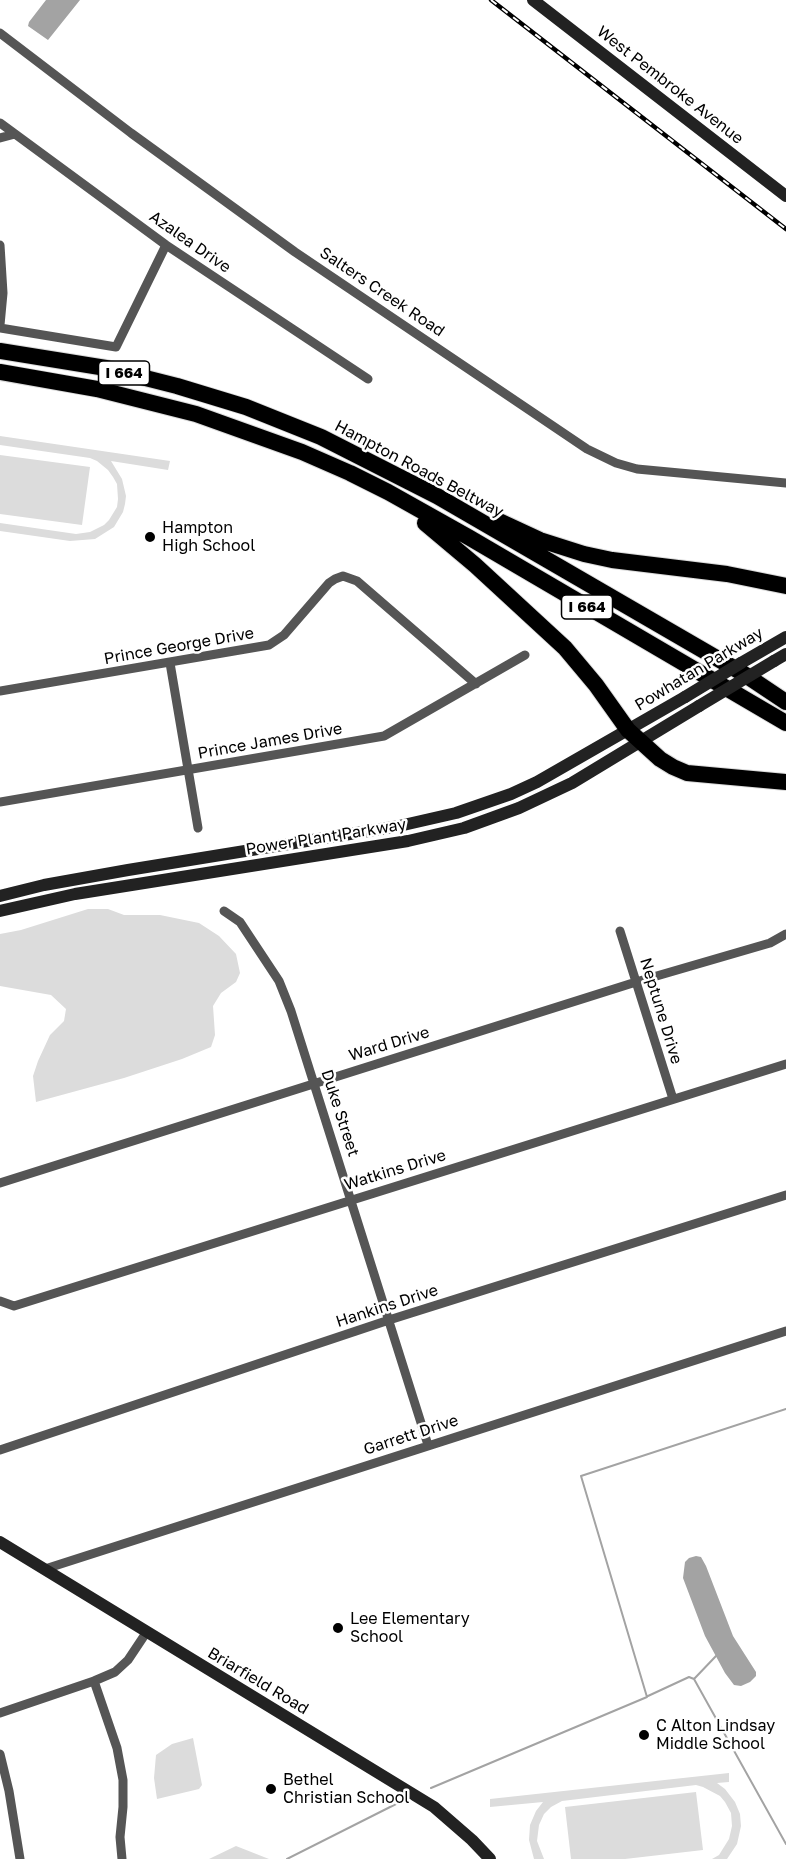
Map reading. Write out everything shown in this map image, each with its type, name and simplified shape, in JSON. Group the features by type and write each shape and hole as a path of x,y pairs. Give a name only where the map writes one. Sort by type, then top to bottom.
{"highway":[{"name":"Hampton Roads Beltway","path":"0,351 106,368 177,386 246,407 321,437 437,496 744,674 786,702"},
{"name":"I 664","path":"0,372 97,388 196,414 302,452 388,492 786,723"},
{"path":"388,492 404,511 442,536 565,648 596,685 628,730 673,767 687,773 786,782"},
{"path":"437,496 469,505 540,540 584,554 622,562 728,574 786,586"}],"main road":[{"name":"West Pembroke Avenue","path":"533,0 786,196"},
{"name":"Powhatan Parkway","path":"628,730 786,637"},
{"name":"Powhatan Parkway","path":"640,742 786,654"},
{"name":"Power Plant Parkway","path":"0,896 44,885 399,826 456,813 511,794 537,782 628,730"},
{"name":"Power Plant Parkway","path":"0,911 75,894 408,842 464,828 492,819 545,796 640,742"},
{"name":"Briarfield Road","path":"0,1542 434,1807 490,1859"}],"street":[{"name":"Salters Creek Road","path":"0,33 131,133 295,252 587,449 616,463 637,469 786,483"},
{"name":"Azalea Drive","path":"0,123 166,244 368,380"},
{"path":"0,138 15,134"},
{"path":"0,245 3,293 0,327 116,347 166,244"},
{"name":"Prince George Drive","path":"0,691 269,645 284,635 329,583 343,576 357,581 476,684"},
{"name":"Prince James Drive","path":"0,802 384,736 525,655"},
{"path":"170,663 198,828"},
{"name":"Duke Street","path":"224,911 240,922 279,981 291,1011 428,1445"},
{"name":"Neptune Drive","path":"620,931 673,1099"},
{"name":"Ward Drive","path":"0,1183 636,982 770,943 786,934"},
{"name":"Watkins Drive","path":"0,1301 14,1306 786,1064"},
{"name":"Hankins Drive","path":"0,1450 389,1320 786,1195"},
{"name":"Garrett Drive","path":"45,1569 786,1331"},
{"path":"0,1713 94,1682 115,1672 146,1633"},
{"path":"94,1682 117,1748 123,1780 120,1837 122,1859"},
{"path":"0,1754 9,1791 20,1859"}],"shaded area":[{"path":"46,0 80,0 48,40 28,26"},
{"path":"0,436 170,461 168,470 111,461 122,479 126,496 125,504 114,527 95,539 70,541 0,531 0,523 76,534 90,532 109,520 117,507 118,499 117,484 108,470 97,461 90,458 0,445"},
{"path":"0,455 90,467 82,525 0,514"},
{"path":"88,909 108,909 124,915 160,915 199,923 219,936 236,954 240,973 236,982 221,993 213,1006 215,1035 211,1047 124,1078 36,1102 33,1076 50,1035 64,1021 66,1009 51,995 0,986 0,934 21,930"},
{"path":"696,1556 701,1557 706,1566 733,1636 756,1672 756,1676 750,1682 741,1686 734,1685 725,1673 705,1636 683,1578 685,1562"},
{"path":"193,1738 202,1785 199,1789 157,1799 154,1778 156,1755 172,1744"},
{"path":"729,1773 729,1782 717,1783 735,1802 740,1814 741,1826 737,1844 727,1859 712,1859 719,1855 729,1839 732,1826 731,1813 720,1796 696,1785 562,1801 544,1814 539,1825 537,1841 544,1859 534,1859 529,1840 530,1825 543,1802 490,1807 490,1799"},
{"path":"696,1792 703,1850 625,1859 571,1859 565,1807"},
{"path":"236,1846 269,1859 209,1859"}],"waterway":[{"path":"431,1788 647,1697 581,1476 786,1409"},
{"path":"694,1679 716,1656"},
{"path":"648,1696 689,1677 694,1679 786,1844"},
{"path":"287,1859 402,1801"}],"railway":[{"path":"491,0 786,229"}],"place":[{"name":"Hampton High School","path":"150,537"},
{"name":"Lee Elementary School","path":"338,1628"},
{"name":"C Alton Lindsay Middle School","path":"644,1735"},
{"name":"Bethel Christian School","path":"271,1789"}]}
